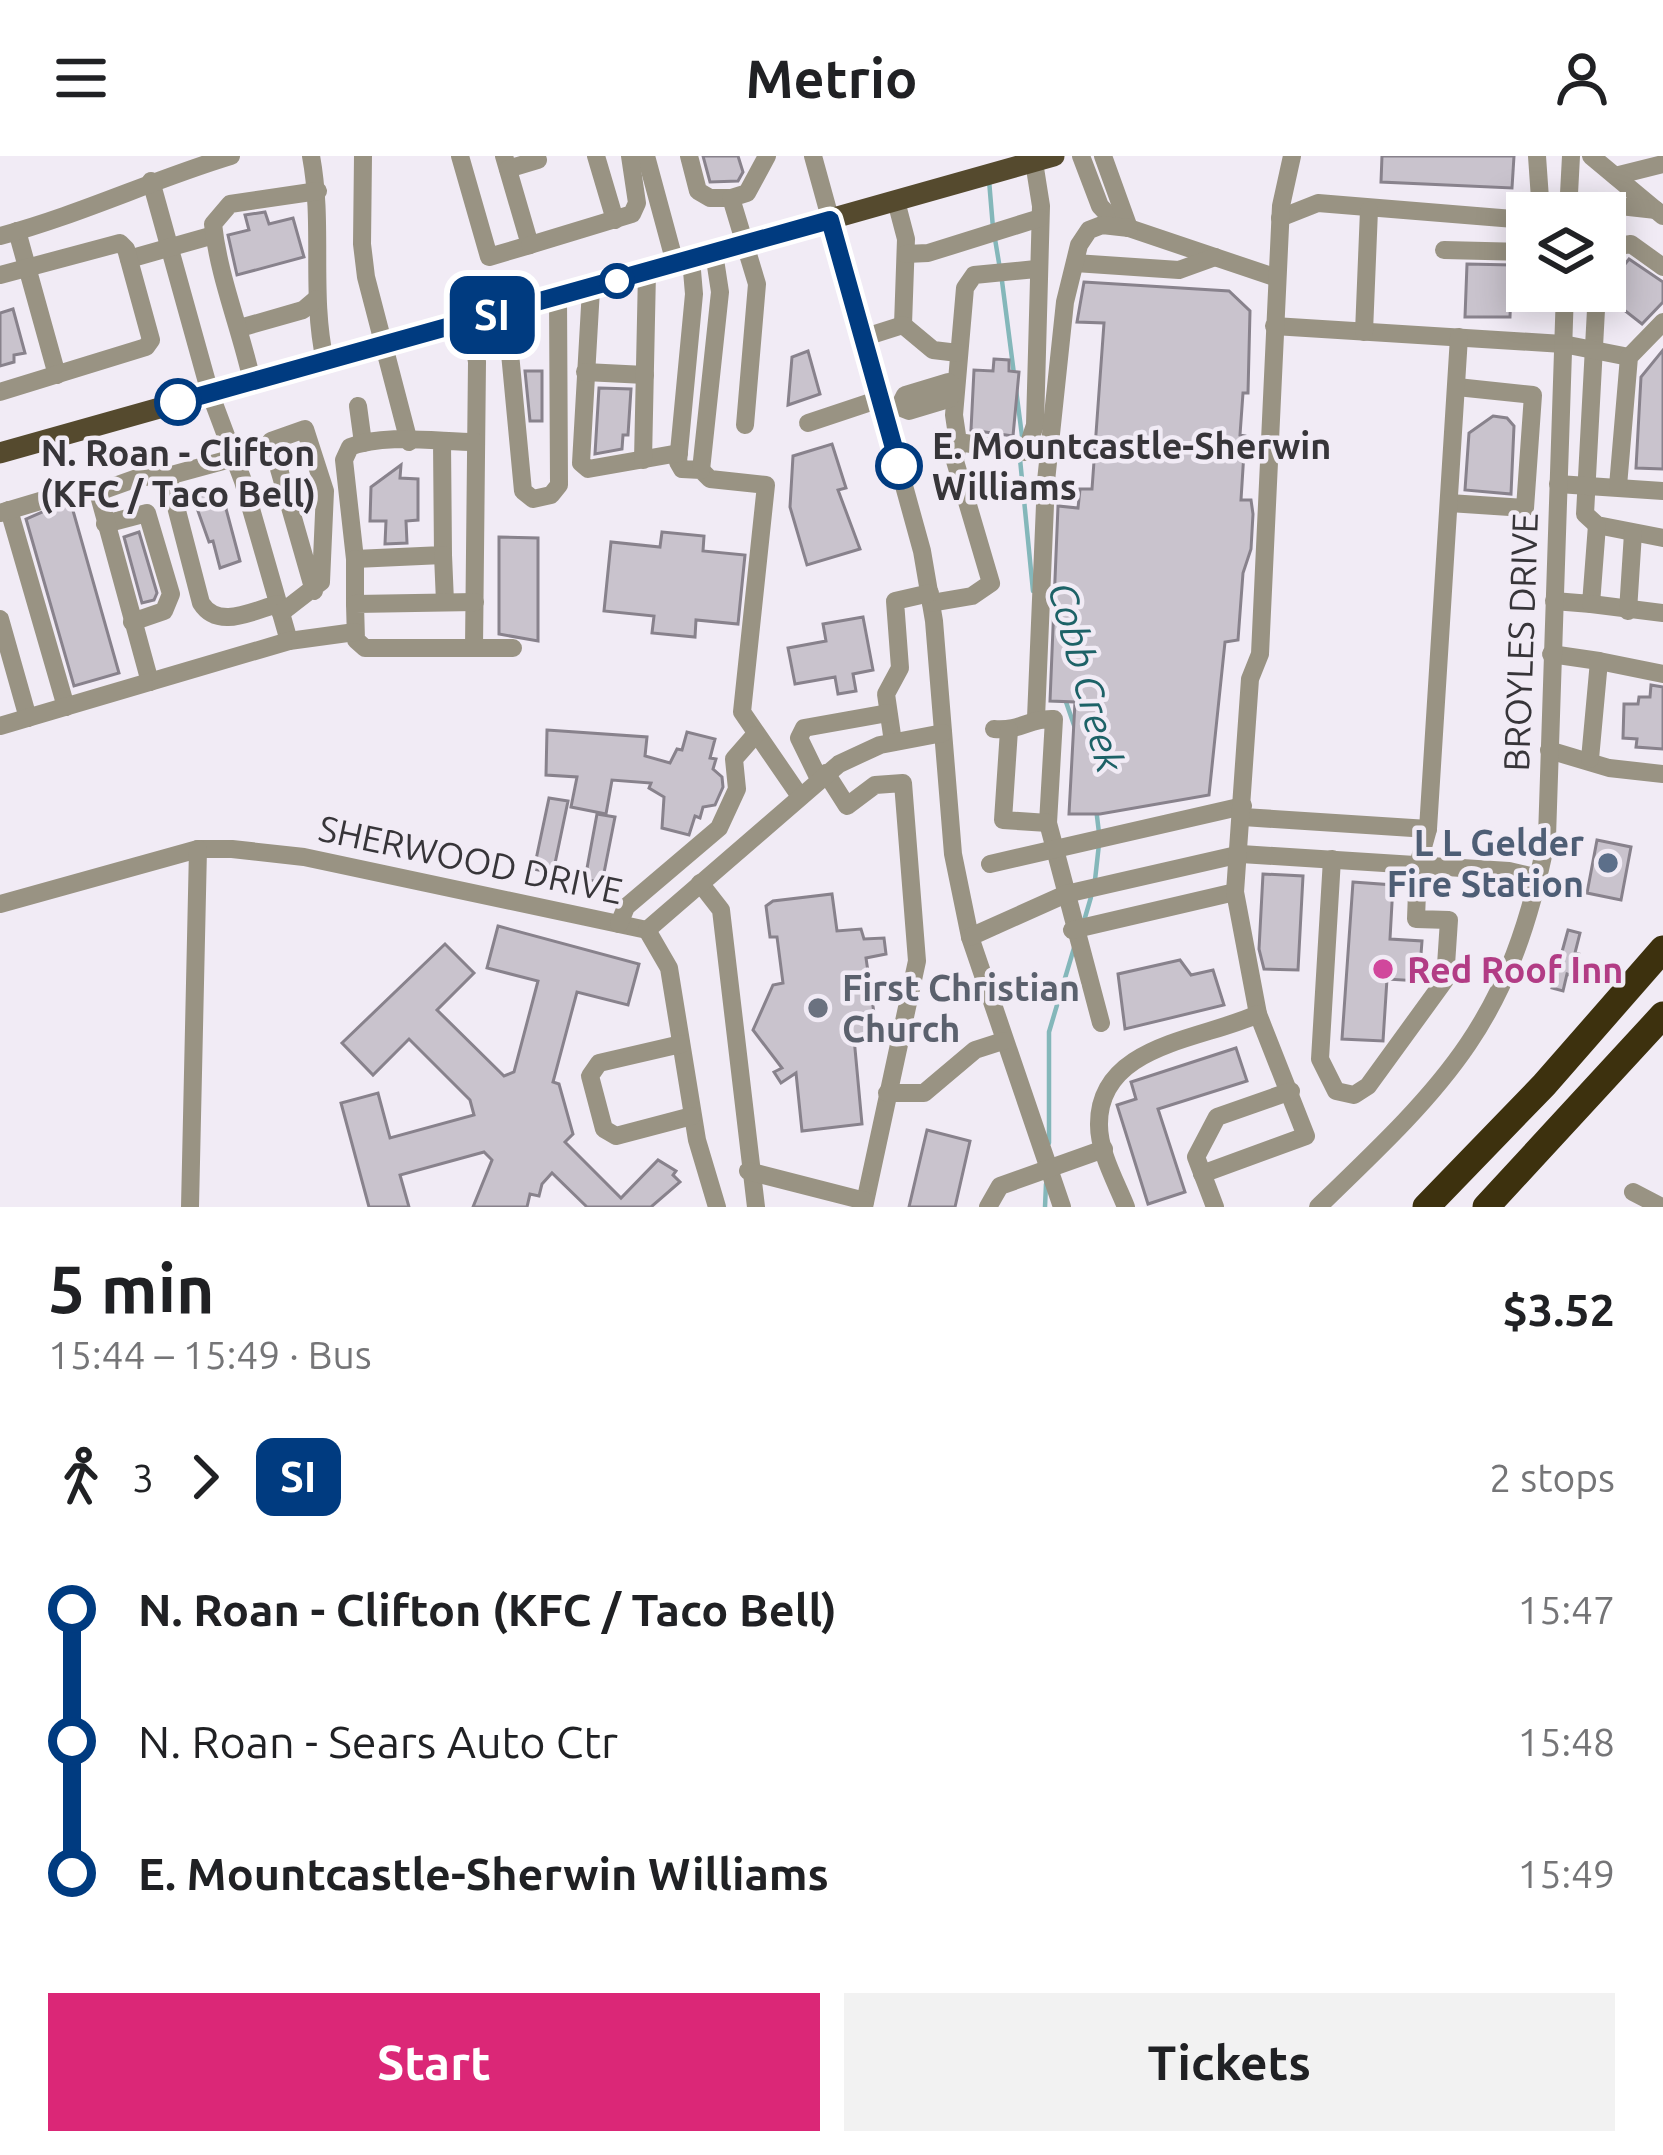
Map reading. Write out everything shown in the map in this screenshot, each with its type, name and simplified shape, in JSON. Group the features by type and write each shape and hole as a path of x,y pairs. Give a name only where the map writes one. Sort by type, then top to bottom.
{"highway":[{"path":"1426,1207 1544,1085 1663,949"},
{"path":"1486,1207 1663,1015"}],"main road":[{"path":"0,453 1044,159"}],"street":[{"path":"56,375 27,267 9,234 231,156"},
{"path":"311,156 318,191 316,299 326,361"},
{"path":"363,156 362,244 409,442"},
{"path":"460,156 489,257 632,214 638,203 630,156"},
{"path":"596,156 615,220"},
{"path":"646,156 694,294 679,460"},
{"path":"693,156 698,191 710,198 747,193 767,156"},
{"path":"813,156 862,338 887,405 931,598 953,854 970,937 1062,1207"},
{"path":"1081,156 1105,214 1129,228 1277,278"},
{"path":"1103,156 1129,228"},
{"path":"1202,1174 1306,1136 1258,1015 1235,892 1250,680 1260,654 1280,218 1292,156"},
{"path":"1537,156 1540,192"},
{"path":"1569,192 1570,156"},
{"path":"1591,156 1660,213"},
{"path":"530,245 506,162 543,157"},
{"path":"958,442 1026,452 1035,425 1036,269 1044,159"},
{"path":"1615,176 1663,164"},
{"path":"151,181 210,393 243,481 289,641"},
{"path":"1660,213 1663,189"},
{"path":"252,381 240,328 226,297 213,224 230,204 318,191"},
{"path":"731,198 757,284 745,425"},
{"path":"896,202 906,254 903,326"},
{"path":"1280,218 1318,203 1506,219"},
{"path":"1626,207 1660,213"},
{"path":"1364,332 1369,210"},
{"path":"906,254 928,253 1040,218"},
{"path":"1036,718 1046,481 1065,302 1089,230 1102,225 1129,228"},
{"path":"129,259 214,235"},
{"path":"0,275 116,243 124,245 151,336 149,344 0,392"},
{"path":"1626,245 1663,267"},
{"path":"1444,250 1506,251"},
{"path":"701,470 720,292 714,253"},
{"path":"1075,263 1180,270 1215,257"},
{"path":"893,742 886,694 900,668 896,602 972,596 991,583 955,461 964,288 974,275 1036,269"},
{"path":"643,460 647,272"},
{"path":"591,289 581,463 588,469 679,460 710,479 762,484 768,490 742,712 799,795"},
{"path":"506,311 517,460 523,490 533,499 551,495 559,484 558,297"},
{"path":"240,328 303,310 316,299"},
{"path":"1036,300 1065,302"},
{"name":"BROYLES DRIVE","path":"1318,1207 1424,1106 1460,1059 1510,971 1539,878 1547,838 1564,312"},
{"path":"1591,604 1588,484 1597,312"},
{"path":"470,321 477,362 474,648"},
{"path":"1618,487 1629,357 1662,324"},
{"path":"862,338 903,326"},
{"path":"903,326 933,350 958,353"},
{"path":"1274,326 1563,344 1629,357"},
{"path":"1331,859 1320,1059 1326,1077 1345,1096 1368,1086 1445,980 1449,920 1416,919 1418,865 1427,829 1460,337"},
{"path":"585,372 645,375"},
{"path":"1449,503 1525,508 1533,395 1457,387"},
{"path":"808,423 887,405 909,411 949,399 956,388"},
{"path":"358,406 363,443"},
{"path":"167,476 201,603 210,615 225,619 279,608 314,591 321,582 325,491 305,429 271,441 314,591"},
{"path":"442,442 445,602"},
{"path":"476,442 350,447 344,460 355,559 357,644 364,649 513,648"},
{"path":"151,682 98,498 100,489 234,458"},
{"path":"1558,461 1589,462"},
{"path":"243,481 275,466"},
{"path":"1558,484 1663,491"},
{"path":"47,499 4,511 66,706"},
{"path":"1557,511 1663,536"},
{"path":"105,524 148,513 170,602 164,610 132,622"},
{"path":"1628,611 1636,533"},
{"path":"355,559 443,555"},
{"path":"1553,601 1663,613"},
{"path":"356,604 475,602"},
{"path":"0,619 28,718"},
{"path":"225,619 237,656"},
{"path":"0,726 289,641 355,632"},
{"path":"1551,654 1663,674"},
{"path":"1590,759 1599,662"},
{"path":"748,1171 864,1204 917,962 903,783 875,785 847,806 799,738 803,728 888,713"},
{"path":"1048,823 1003,820 1001,730 1020,730 1036,718 1054,719 1048,823 1058,848 1072,930 1100,1023"},
{"path":"646,930 822,776 857,754 943,734"},
{"path":"619,924 626,907 719,828 737,789 734,759 755,735"},
{"path":"1549,750 1609,767 1663,774"},
{"path":"990,864 1243,811 1427,829"},
{"path":"719,828 738,849"},
{"path":"190,1207 198,849"},
{"name":"SHERWOOD DRIVE","path":"0,904 198,849 304,857 646,930 669,968 692,1116 717,1207"},
{"path":"970,937 1066,894 1241,854 1509,871 1539,878"},
{"path":"700,883 721,910 748,1171 756,1207"},
{"path":"1072,930 1235,892"},
{"path":"1126,1207 1103,1149 1102,1108 1111,1080 1136,1058 1258,1015"},
{"path":"887,1093 924,1093 975,1050 1003,1041"},
{"path":"681,1044 598,1063 590,1076 604,1129 616,1136 692,1116"},
{"path":"1215,1207 1196,1157 1217,1118 1291,1091"},
{"path":"988,1207 1000,1186 1103,1149"},
{"path":"1000,1186 1009,1207"},
{"path":"1633,1192 1662,1207"}],"building":[{"path":"703,156 738,156 743,172 738,181 710,182"},
{"path":"1382,156 1514,156 1512,188 1381,182"},
{"path":"265,212 269,224 293,218 304,257 237,275 228,235 249,230 245,215"},
{"path":"1629,259 1663,282 1663,302 1642,324 1626,312"},
{"path":"1467,264 1506,265 1506,312 1510,317 1465,317"},
{"path":"1084,282 1229,291 1250,311 1248,393 1243,393 1240,435 1245,436 1241,500 1251,500 1253,514 1251,549 1243,573 1238,640 1225,642 1209,795 1100,814 1069,814 1075,702 1050,701 1058,506 1078,508 1080,489 1092,489 1104,323 1077,322"},
{"path":"13,309 25,353 0,366 0,313"},
{"path":"1663,350 1663,469 1636,468 1641,377"},
{"path":"808,351 820,394 788,405 792,357"},
{"path":"994,359 1009,360 1009,371 1019,372 1013,436 971,430 974,370 993,371"},
{"path":"525,371 542,371 542,421 530,421"},
{"path":"599,388 631,389 628,435 623,435 622,449 595,454"},
{"path":"1493,416 1507,418 1514,426 1511,494 1465,490 1469,433"},
{"path":"832,444 846,488 838,490 860,549 807,565 790,507 793,456"},
{"path":"401,465 400,478 418,479 418,520 406,521 407,543 385,544 386,521 370,521 371,487"},
{"path":"221,490 240,561 220,568 193,497"},
{"path":"70,500 119,673 74,686 26,519"},
{"path":"139,532 157,593 154,600 142,603 124,537"},
{"path":"662,532 704,536 703,551 745,555 738,624 696,620 695,637 652,633 654,616 604,611 611,542 660,547"},
{"path":"499,537 538,538 538,641 499,634"},
{"path":"863,617 873,670 853,674 856,691 838,694 835,677 795,684 788,648 826,641 823,624"},
{"path":"1651,685 1663,687 1663,749 1636,747 1637,739 1623,738 1624,704 1638,704 1639,697 1650,697"},
{"path":"547,730 647,737 645,756 670,763 677,749 682,750 687,732 715,739 710,758 716,759 713,769 722,777 723,787 715,805 703,807 700,818 695,816 689,835 662,828 664,797 649,788 651,783 612,780 606,814 571,807 577,777 546,775"},
{"path":"549,798 568,801 553,873 534,869"},
{"path":"597,814 615,817 602,883 585,879"},
{"path":"1597,840 1631,847 1621,900 1587,893"},
{"path":"1263,874 1303,876 1298,970 1264,969 1259,949"},
{"name":"Red Roof Inn","path":"1353,882 1393,885 1390,939 1422,941 1419,981 1387,979 1383,1041 1342,1039"},
{"name":"First Christian Church","path":"832,894 837,931 861,929 864,939 884,938 886,954 866,958 877,1034 854,1038 862,1124 802,1131 796,1073 781,1083 774,1072 782,1068 753,1030 773,985 783,983 777,937 770,937 766,906 773,901"},
{"path":"498,926 639,964 628,1005 577,992 553,1082 559,1084 573,1134 565,1142 621,1198 658,1160 676,1171 673,1175 680,1182 651,1207 587,1207 552,1173 539,1196 530,1194 527,1207 473,1207 492,1160 484,1152 400,1175 409,1207 369,1207 341,1103 378,1093 390,1138 474,1115 470,1100 409,1039 373,1075 342,1043 445,944 474,973 437,1010 504,1076 514,1072 538,981 487,968"},
{"path":"1568,930 1580,933 1575,953 1579,954 1563,991 1552,988"},
{"path":"1180,960 1191,975 1213,970 1224,1005 1125,1029 1118,974"},
{"path":"1236,1048 1247,1081 1158,1109 1185,1192 1148,1204 1117,1105 1136,1099 1131,1082"},
{"path":"927,1130 970,1141 955,1207 909,1207"}],"waterway":[{"name":"Cobb Creek","path":"989,180 993,228"},
{"name":"Cobb Creek","path":"995,239 1000,269"},
{"name":"Cobb Creek","path":"1002,281 1022,436"},
{"name":"Cobb Creek","path":"1020,459 1033,591"},
{"name":"Cobb Creek","path":"1065,699 1075,728"},
{"name":"Cobb Creek","path":"1096,808 1099,833"},
{"name":"Cobb Creek","path":"1095,880 1099,844"},
{"name":"Cobb Creek","path":"1084,921 1091,897"},
{"name":"Cobb Creek","path":"1049,1143 1049,1032 1074,948"},
{"name":"Cobb Creek","path":"1045,1207 1046,1184"}],"bus line":[{"name":"SI","path":"178,402 830,220 899,466"}],"place":[{"name":"N. Roan - Clifton (KFC / Taco Bell)","path":"178,402"},
{"name":"E. Mountcastle-Sherwin Williams","path":"899,466"},
{"name":"L L Gelder Fire Station","path":"1608,863"},
{"name":"Red Roof Inn","path":"1383,969"},
{"name":"First Christian Church","path":"818,1008"}]}
